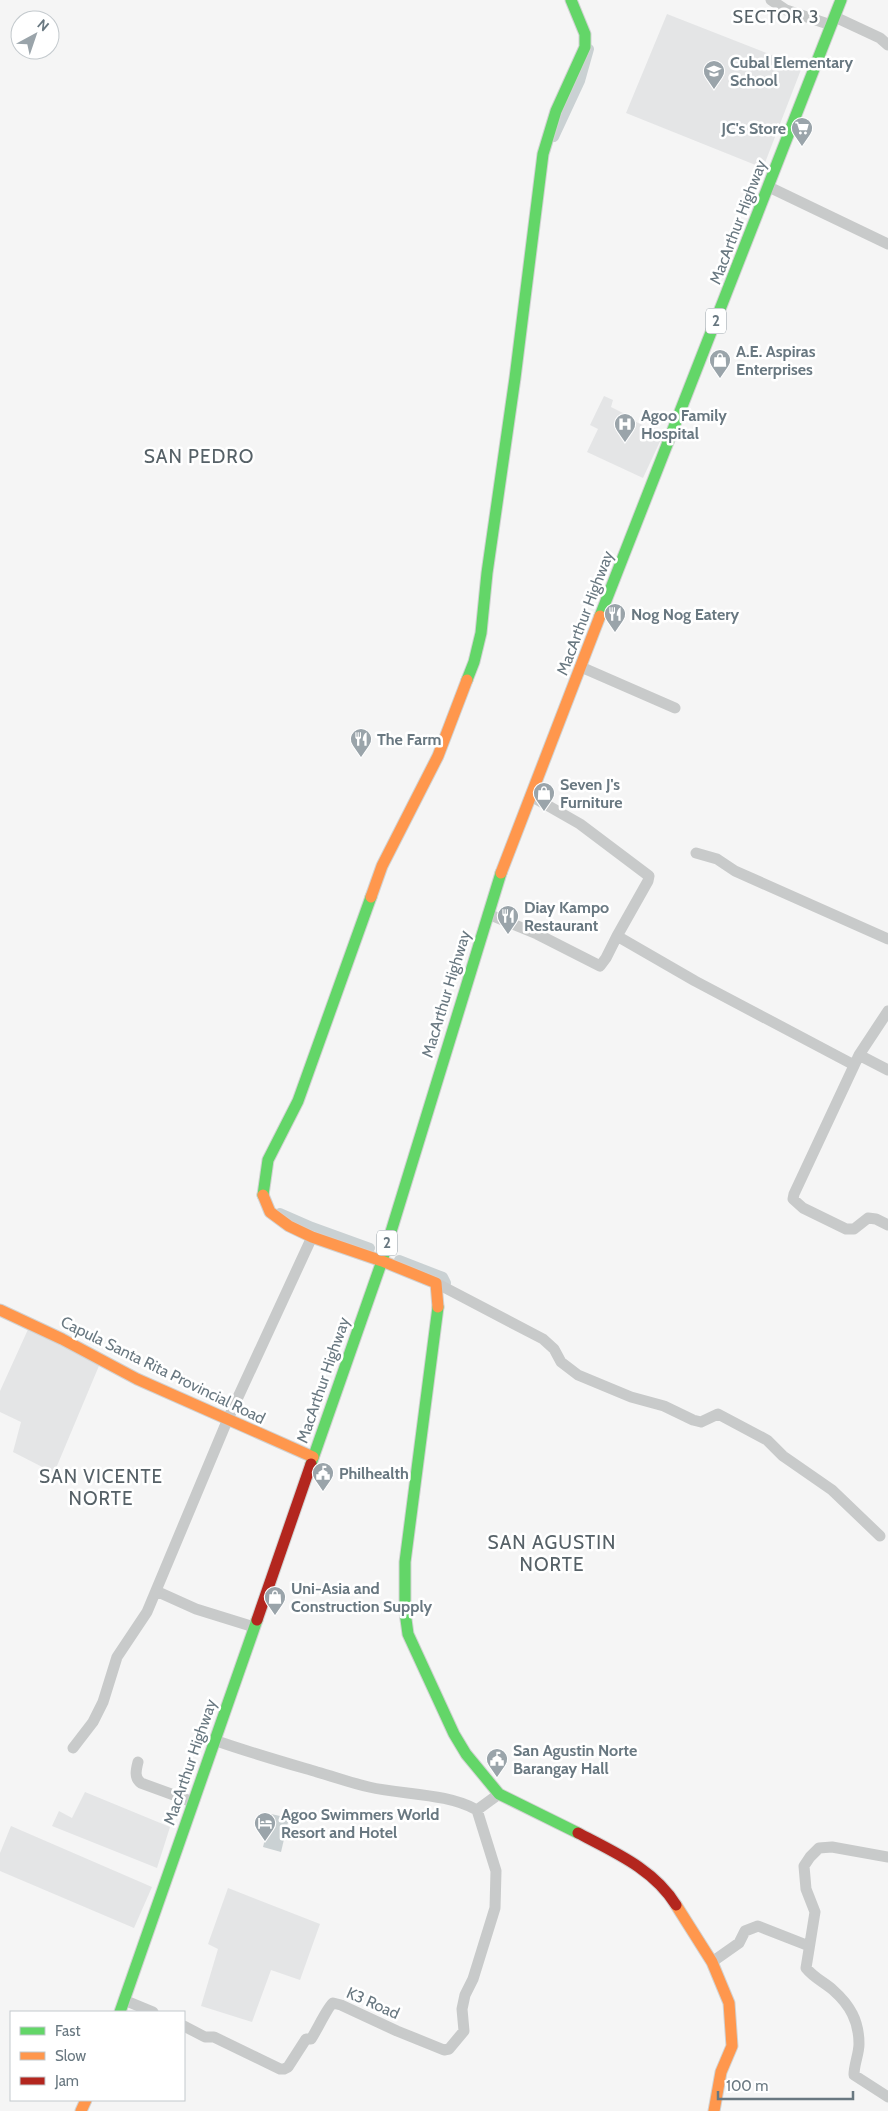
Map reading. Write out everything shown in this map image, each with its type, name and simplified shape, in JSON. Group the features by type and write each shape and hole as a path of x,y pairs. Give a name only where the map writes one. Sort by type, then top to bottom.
{"main road":[{"path":"571,0 585,34 585,47 556,111 543,154 516,378 487,573 481,633 474,662 438,756 382,866 320,1035 298,1102 268,1160 263,1195 270,1212 289,1226 312,1237 382,1261 436,1283 438,1303 405,1562 405,1612 408,1634 454,1734 466,1754 499,1794 565,1826 644,1870 672,1898 712,1962 729,2003 732,2046 722,2072 714,2111"},
{"name":"MacArthur Highway","path":"120,2011 382,1261 507,855 842,0"},
{"name":"Capula Santa Rita Provincial Road","path":"0,1310 62,1339 137,1379 227,1421 313,1457"}],"street":[{"path":"770,0 786,10 833,21 880,38 888,45"},
{"path":"769,187 888,244"},
{"path":"581,667 675,708"},
{"path":"488,914 537,934 600,966 648,882 649,876 580,824 531,796"},
{"path":"696,853 717,859 735,871 888,938"},
{"path":"617,936 695,981 856,1060 888,1070"},
{"path":"888,1011 856,1060 793,1199 803,1208 846,1229 854,1229 868,1218 888,1225"},
{"path":"73,1748 93,1722 103,1702 117,1657 147,1612 227,1421 312,1237"},
{"path":"436,1283 543,1339 554,1350 561,1362 578,1375 631,1397 664,1406 693,1420 705,1420 718,1414 767,1440 783,1456 832,1490 880,1536"},
{"path":"156,1590 196,1609 254,1627"},
{"path":"214,1740 340,1781 372,1788 411,1792 452,1800 477,1810 499,1794"},
{"path":"138,1762 136,1774 141,1784 193,1802"},
{"name":"K3 Road","path":"185,2027 205,2037 214,2037 280,2069 284,2069 288,2067 306,2039 312,2039 330,2005 333,2003 444,2050 449,2050 464,2031 462,2008 495,1908 496,1871 477,1810"},
{"path":"888,1858 832,1847 819,1848 804,1866 806,1889 815,1912 806,1968 813,1977 828,1985 847,2002 854,2014 859,2045 854,2075 888,2097"},
{"path":"712,1962 739,1943 746,1931 758,1926 809,1946"},
{"path":"124,2000 151,2011"}],"shaded area":[{"name":"Cubal Elementary School","path":"667,14 802,67 763,168 626,113"},
{"name":"Agoo Family Hospital","path":"604,396 613,400 611,407 629,416 628,418 663,435 643,478 587,452 598,429 590,425"},
{"path":"30,1325 101,1361 54,1473 13,1452 21,1422 0,1412 0,1391"},
{"path":"85,1792 170,1827 157,1868 52,1826 59,1811 72,1818"},
{"path":"271,1814 289,1818 281,1852 263,1847"},
{"path":"11,1826 152,1887 134,1928 0,1871 0,1853"},
{"path":"228,1888 320,1924 300,1980 271,1970 252,2022 201,2006 218,1949 208,1944"}],"waterway":[{"path":"554,137 580,81 589,49"},
{"path":"280,1213 370,1248"},
{"path":"399,1260 443,1277 446,1283"}],"traffic: fast":[{"path":"467,680 474,662 481,633 487,573 515,378 543,154 556,111 585,47 585,34 571,0"},
{"path":"600,616 841,0"},
{"path":"311,1464 382,1261 501,873"},
{"path":"263,1195 268,1160 298,1101 371,897"},
{"path":"438,1307 405,1562 405,1612 408,1634 454,1734 466,1754 499,1794 578,1833"},
{"path":"120,2011 257,1620"}],"traffic: slow":[{"path":"501,873 600,616"},
{"path":"371,897 382,866 438,756 467,680"},
{"path":"263,1195 270,1212 289,1226 312,1237 382,1261 436,1283 438,1307"},
{"path":"0,1310 62,1339 137,1379 313,1457"},
{"path":"676,1905 712,1962 729,2003 732,2046 721,2072 714,2111"},
{"path":"81,2111 86,2101"}],"traffic: jam":[{"path":"257,1620 311,1464"},
{"path":"578,1833 645,1871 667,1892 676,1905"}],"place":[{"name":"Cubal Elementary School","path":"714,90"},
{"name":"JC's Store","path":"802,147"},
{"name":"A.E. Aspiras Enterprises","path":"720,379"},
{"name":"Agoo Family Hospital","path":"625,443"},
{"name":"Nog Nog Eatery","path":"615,633"},
{"name":"The Farm","path":"361,758"},
{"name":"Seven J's Furniture","path":"544,812"},
{"name":"Diay Kampo Restaurant","path":"508,935"},
{"name":"Philhealth","path":"323,1492"},
{"name":"Uni-Asia and Construction Supply","path":"275,1616"},
{"name":"San Agustin Norte Barangay Hall","path":"497,1778"},
{"name":"Agoo Swimmers World Resort and Hotel","path":"265,1842"}],"district":[{"name":"SECTOR 3","path":"776,17"},
{"name":"SAN PEDRO","path":"199,456"},
{"name":"SAN VICENTE NORTE","path":"101,1487"},
{"name":"SAN AGUSTIN NORTE","path":"552,1553"}]}
